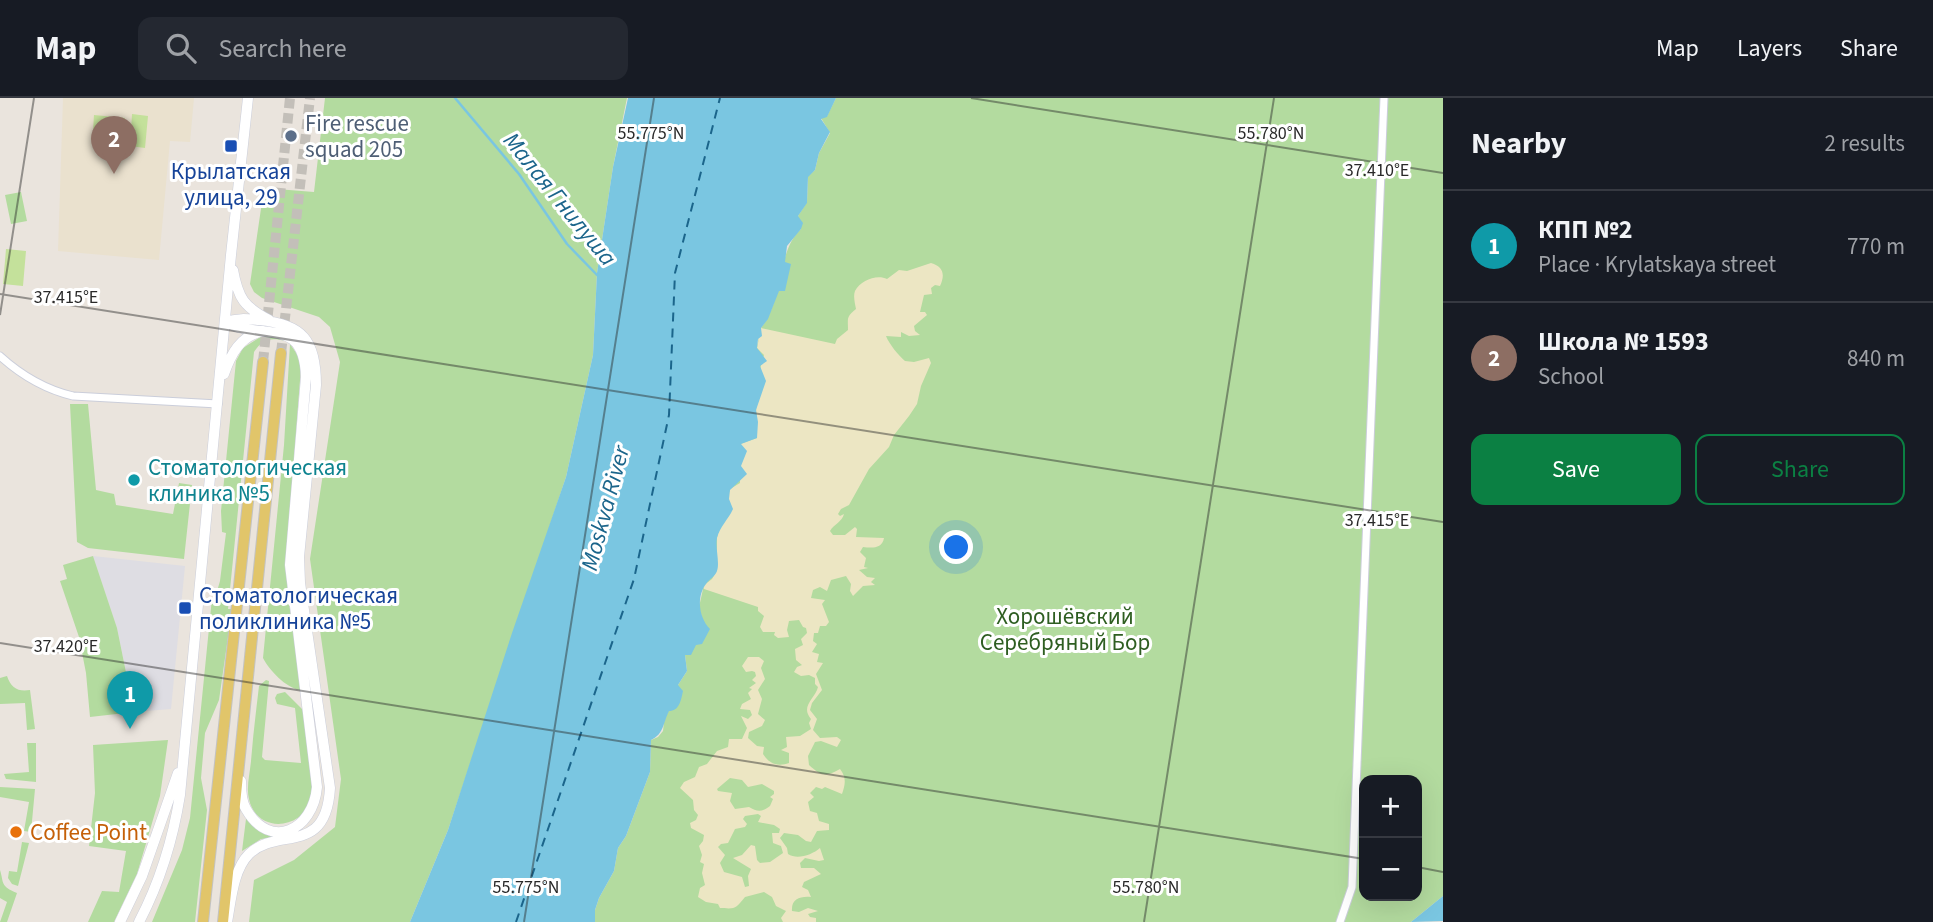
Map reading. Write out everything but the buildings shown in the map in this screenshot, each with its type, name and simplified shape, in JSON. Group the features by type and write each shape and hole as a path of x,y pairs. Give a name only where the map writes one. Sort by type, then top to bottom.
{"main road":[{"path":"139,921 162,868 177,817 248,98"},
{"path":"231,254 236,288 241,299 272,326 297,342 306,363 304,425 290,565 317,787 312,811 305,821 296,828 285,831 265,828 258,823 246,810 243,802 238,756"},
{"path":"226,322 239,319 272,326"},
{"path":"219,388 233,353 239,344 254,333 272,326 288,324 301,333 311,347 316,369 299,556 300,583 330,788 325,813 312,831 297,839 267,844 249,854 237,876 225,922"},
{"path":"225,922 238,756 281,353"},
{"path":"203,922 263,362"},
{"path":"120,922 142,876 185,750"}],"street":[{"path":"1340,922 1352,887 1384,98"},
{"path":"0,356 18,372 40,385 73,396 218,404"}],"shaded area":[{"path":"63,98 194,98 190,142 170,141 159,260 58,251"},
{"path":"93,556 185,566 171,709 134,712 117,628"}],"green space":[{"path":"325,98 627,98 613,167 597,273 593,355 566,477 448,830 410,922 249,922 254,880 294,860 335,827 341,779 310,559 340,362 330,327 319,317 262,298 254,292 250,284 264,188 314,192"},
{"name":"Хорошёвский Серебряный Бор","path":"836,98 1443,98 1443,896 1411,922 595,922 599,898 614,871 618,848 626,836 650,772 651,740 663,731 678,685 687,671 685,655 703,622 699,607 761,328 774,303 788,250 801,229 798,216 807,202 808,176 815,170 819,153 830,133 821,118 827,116"},
{"path":"132,114 148,116 145,148 130,146"},
{"path":"94,115 125,118 124,133 93,131"},
{"path":"21,192 27,221 11,224 5,195"},
{"path":"6,249 26,251 23,286 3,284"},
{"path":"262,336 285,341 267,340 254,352 228,609 232,609 219,700 205,733 201,778 207,810 195,922 152,922 182,850 190,818 212,598 215,598 220,581 226,533 222,532 221,511 236,361 243,348"},
{"path":"290,344 299,357 301,367 286,566 302,685 300,690 278,678 263,658 284,445"},
{"path":"70,404 88,404 96,490 114,494 116,505 173,514 179,483 192,485 184,559 88,548 77,542"},
{"path":"93,556 117,628 134,712 90,717 79,637 60,581 67,579 63,565"},
{"path":"7,676 16,688 30,690 35,729 27,730 25,703 0,704 0,678"},
{"path":"266,680 269,681 262,757 265,760 301,763 295,708 277,704 275,698 277,694 285,692 306,713 313,770 312,800 306,810 298,818 279,824 260,818 253,810 248,794 259,686"},
{"path":"168,740 160,796 137,874 114,922 88,922 102,891 119,892 126,851 89,846 95,793 93,745"},
{"path":"27,743 36,743 36,782 6,779 4,774 29,772"},
{"path":"0,787 35,789 31,832 24,831 29,802 0,797"},
{"path":"246,819 280,837 261,839 242,851"},
{"path":"22,842 29,843 18,886 12,884 8,878 9,871 17,872"},
{"path":"0,870 5,886 17,893 7,922 0,922 7,902 0,898"}],"sand":[{"path":"931,263 941,269 942,282 940,286 931,288 932,294 924,295 920,312 927,315 914,326 920,335 909,336 901,332 901,337 886,336 894,350 905,361 914,362 929,358 931,363 917,404 894,435 889,447 869,469 849,505 841,509 838,514 844,514 843,517 830,531 833,535 845,535 855,527 856,537 884,538 879,546 863,547 860,552 866,558 864,567 868,568 859,570 867,577 875,578 871,582 875,585 863,586 853,596 846,576 831,580 827,591 820,587 813,590 811,598 825,600 822,604 829,622 826,626 820,626 818,633 814,633 813,641 817,644 812,652 819,654 817,662 823,663 816,674 822,690 810,710 817,719 813,730 820,738 837,737 841,740 837,747 821,741 815,742 808,756 809,765 824,774 840,769 845,785 842,794 825,787 816,787 810,793 814,797 808,802 810,811 817,813 819,821 829,824 829,830 817,831 811,842 798,835 784,833 780,838 788,854 796,857 813,853 820,848 824,860 805,858 800,863 801,868 814,868 821,874 804,882 802,887 808,890 811,897 797,899 792,907 792,911 799,912 808,908 818,911 808,914 816,918 816,922 783,922 781,918 786,911 776,906 772,897 764,892 745,897 735,907 720,908 718,904 698,897 700,888 705,885 702,873 704,864 700,862 702,855 699,846 704,835 691,828 690,823 696,820 698,815 694,810 693,800 680,788 684,782 695,777 699,767 707,764 717,751 728,747 729,739 742,739 747,728 741,716 748,719 752,715 750,710 740,709 742,704 751,699 748,693 752,689 749,688 756,683 752,680 756,676 755,672 746,672 742,666 748,657 759,657 764,661 761,668 765,679 758,690 762,699 758,714 765,720 762,726 749,732 748,738 757,746 764,747 763,754 774,764 789,763 789,753 781,750 787,747 786,737 800,736 811,729 807,710 818,687 815,678 794,672 802,665 796,660 795,649 803,645 801,639 807,633 799,620 789,621 789,637 778,638 774,635 775,632 763,632 760,627 764,616 758,611 758,607 704,589 703,586 712,579 717,570 717,537 730,489 740,483 740,444 757,438 757,396 764,355 757,348 761,328 835,344 848,330 848,318 856,309 854,295 858,287 870,279 887,279 899,270 907,271","holes":["730,778 742,780 748,787 762,784 774,791 770,797 773,799 770,806 760,811 749,807 735,809 730,801 732,793 717,789","745,816 761,816 758,822 780,829 779,833 772,833 773,843 781,846 783,853 770,862 760,863 755,846 751,845 742,855 733,858 751,869 748,876 749,886 745,887 742,877 724,872 720,863 725,855 718,847 728,843 735,829 745,827"]}],"water":[{"name":"Moskva River","path":"628,98 836,98 827,117 821,119 830,132 819,153 815,170 808,177 807,203 798,216 803,223 787,246 785,262 791,264 785,291 779,291 768,319 761,328 762,336 758,339 757,348 767,361 760,366 766,381 756,410 757,438 741,444 747,451 741,466 747,474 730,490 729,499 733,509 717,538 717,571 701,595 701,613 710,629 702,644 696,645 691,655 685,655 687,671 678,685 683,691 680,702 675,709 669,711 661,731 651,740 650,772 626,836 618,848 614,871 599,898 595,922 410,922 448,830 566,477 593,355 597,273 613,167"},
{"path":"1443,896 1443,921 1411,922"}],"waterway":[{"name":"Малая Гнилуша","path":"455,98 519,174 567,244 597,275"}],"ferry route":[{"path":"516,922 634,579 669,415 675,273 720,98"}],"tunnel":[{"path":"263,362 290,98"},
{"path":"281,353 310,98"}],"place":[{"name":"Fire rescue squad 205","path":"291,136"},
{"name":"Крылатская улица, 29","path":"231,146"},
{"name":"Школа № 1593","path":"114,174"},
{"name":"Стоматологическая клиника №5","path":"134,480"},
{"name":"Стоматологическая поликлиника №5","path":"185,608"},
{"name":"КПП №2","path":"130,729"},
{"name":"Coffee Point","path":"16,832"}]}
